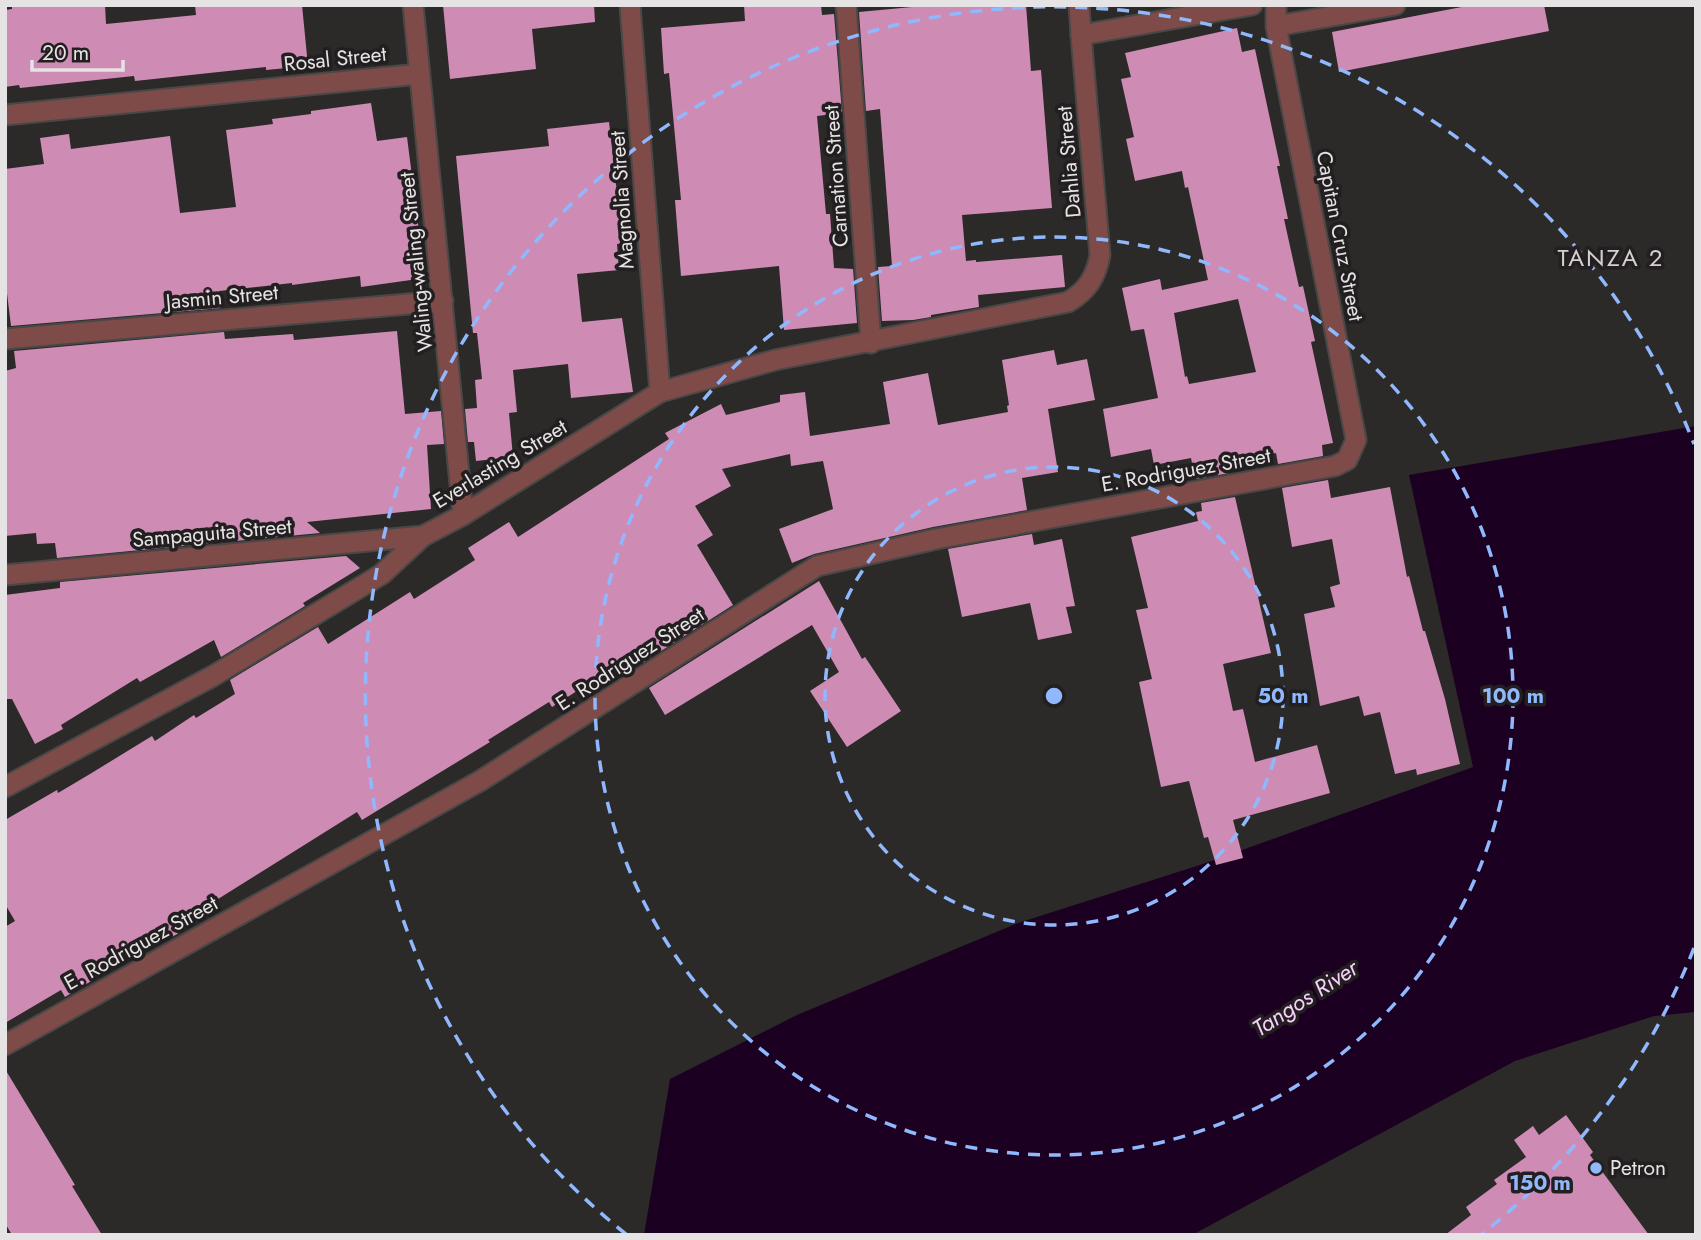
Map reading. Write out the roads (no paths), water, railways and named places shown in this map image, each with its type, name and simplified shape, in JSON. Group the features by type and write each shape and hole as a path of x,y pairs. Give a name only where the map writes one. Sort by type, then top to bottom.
{"street":[{"name":"Waling-waling Street","path":"413,5 463,515"},
{"name":"Magnolia Street","path":"630,5 660,392"},
{"name":"Carnation Street","path":"846,5 871,342"},
{"name":"Dahlia Street","path":"1068,302 1082,294 1091,283 1100,256 1079,5"},
{"path":"1081,35 1252,5"},
{"name":"Capitan Cruz Street","path":"1276,5 1276,26 1356,440 1347,460 1335,466"},
{"path":"1276,26 1395,5"},
{"name":"Rosal Street","path":"5,115 419,74"},
{"name":"Jasmin Street","path":"5,339 443,301"},
{"name":"Everlasting Street","path":"5,787 214,676 382,574 423,536 463,515 660,392 775,360 1068,302"},
{"name":"E. Rodriguez Street","path":"5,1045 480,781 817,566 936,539 1335,466"},
{"name":"Sampaguita Street","path":"5,575 423,536"}],"water":[{"name":"Tangos River","path":"1696,426 1696,1012 1654,1016 1515,1061 1192,1235 644,1235 670,1079 797,1015 1018,923 1203,864 1473,767 1409,475"}],"place":[{"name":"Petron","path":"1596,1168"}],"district":[{"name":"TANZA 2","path":"1611,258"}]}
